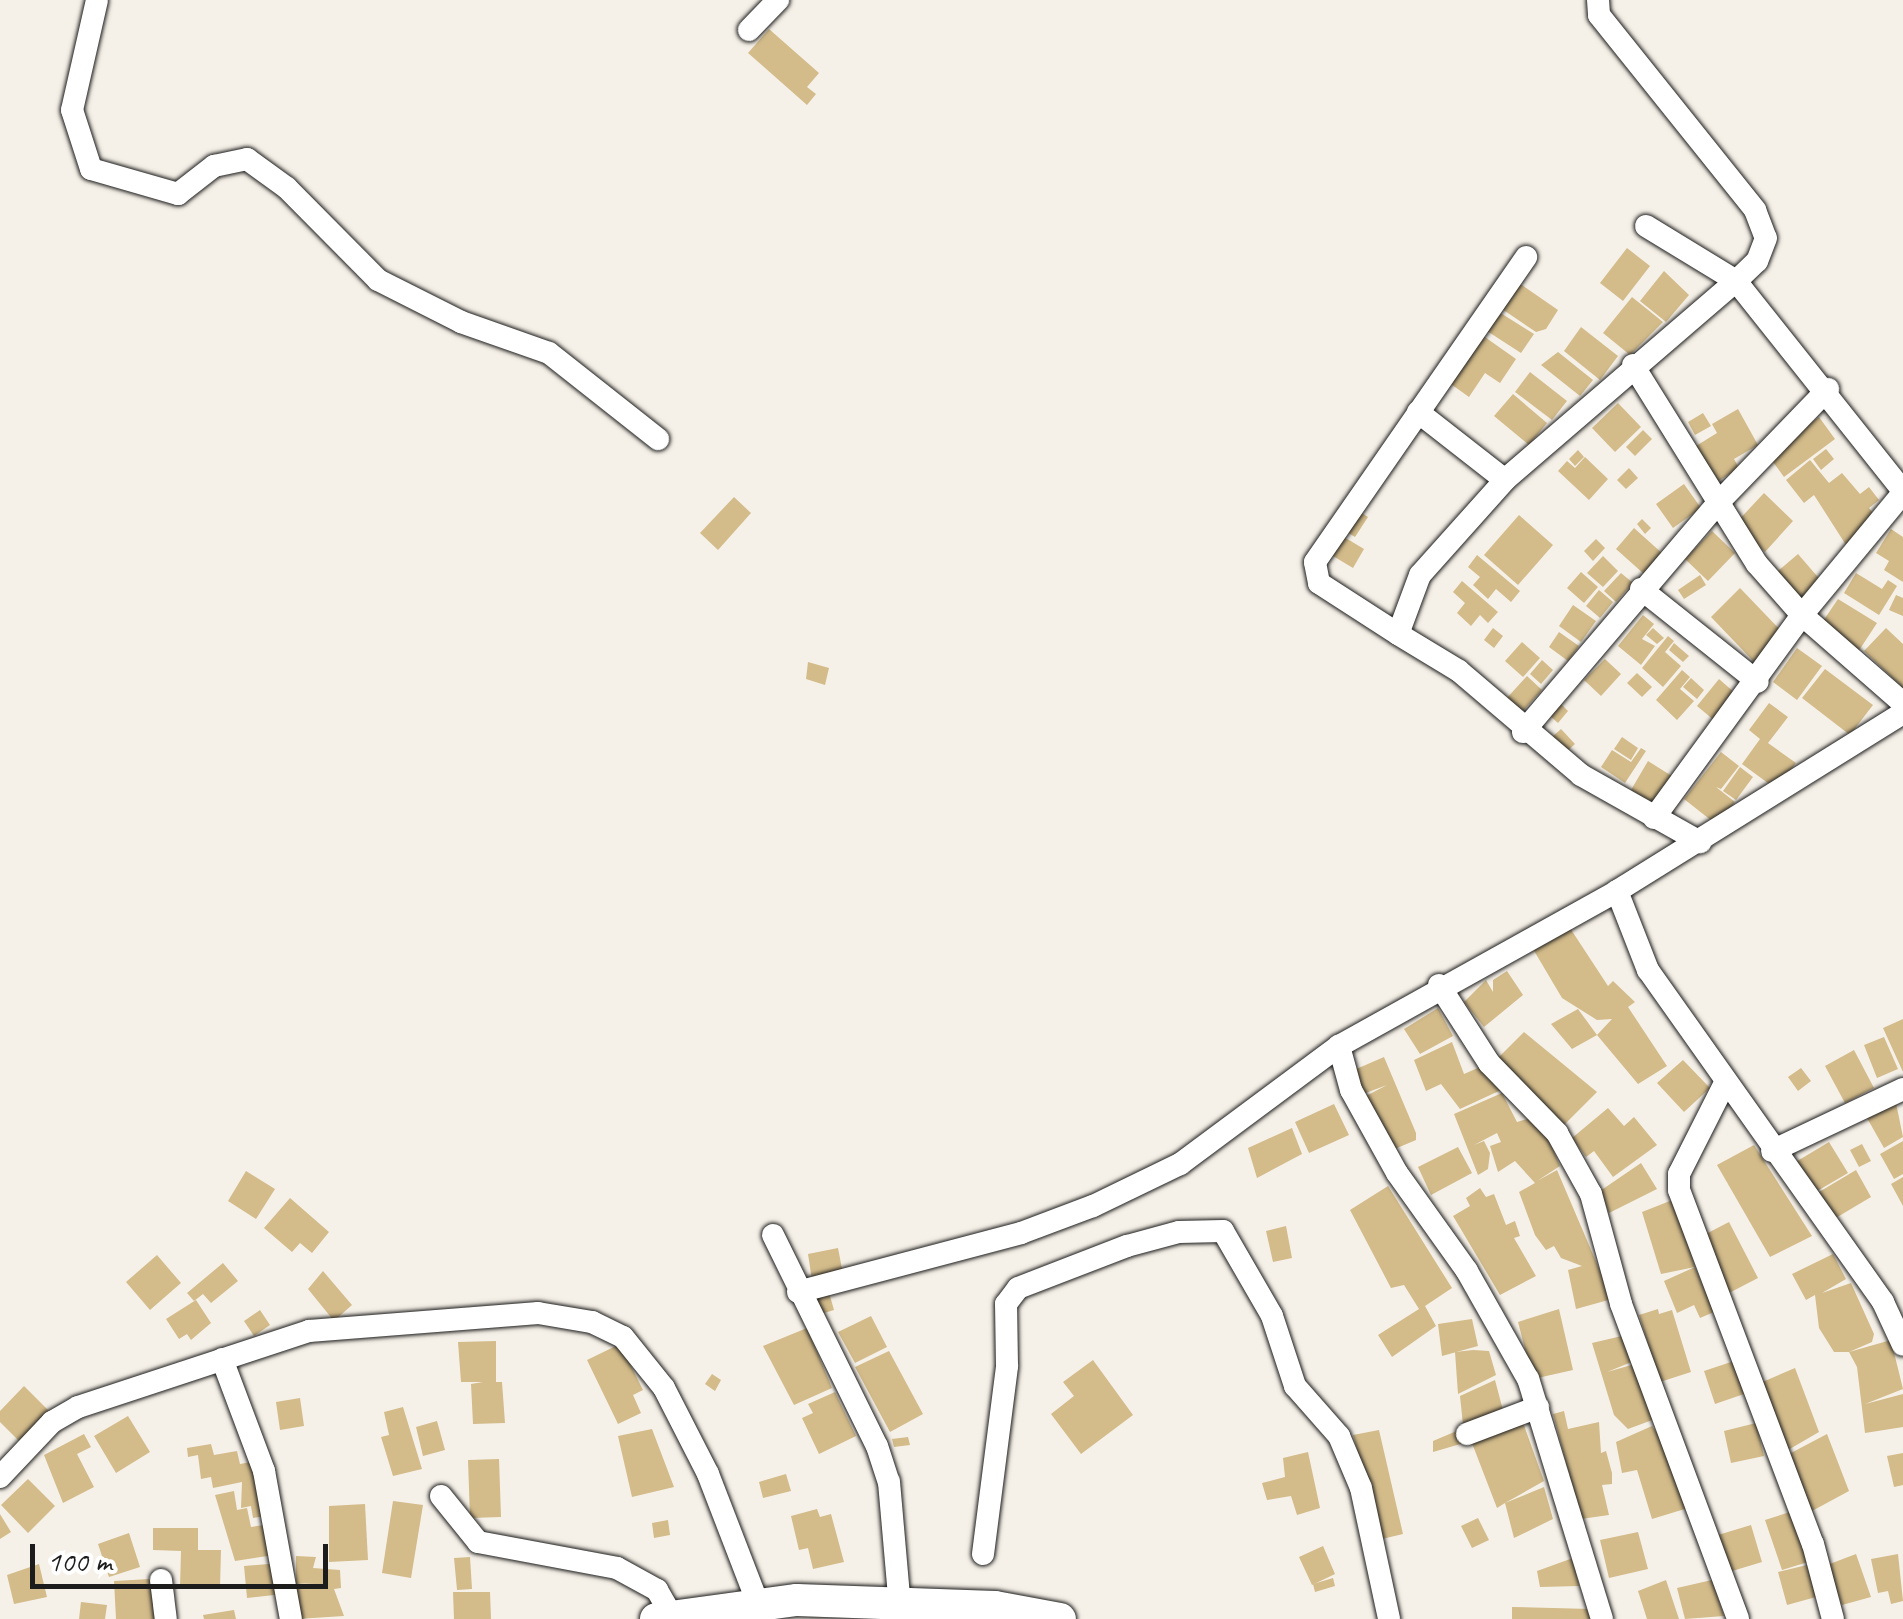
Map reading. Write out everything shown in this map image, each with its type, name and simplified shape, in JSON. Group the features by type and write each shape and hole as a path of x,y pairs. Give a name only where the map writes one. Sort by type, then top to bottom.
{"main road":[{"path":"668,1618 900,1607 1060,1619"}],"street":[{"path":"97,0 72,110 91,169 178,194 214,166 248,160 287,188 378,280 460,322 549,354 658,439"},
{"path":"749,30 778,0"},
{"path":"1398,634 1420,576 1505,480 1633,364 1736,281 1757,261 1766,238 1754,210 1599,15 1598,0"},
{"path":"1646,226 1736,281 1828,389 1903,492 1802,615 1758,682 1654,818"},
{"path":"1526,256 1356,496 1313,569 1320,583 1459,671 1522,732 1654,818 1700,842"},
{"path":"1633,364 1716,504 1802,615 1903,703"},
{"path":"1522,732 1716,504 1828,389"},
{"path":"1418,412 1505,480"},
{"path":"1641,589 1758,682"},
{"path":"798,1292 1022,1234 1093,1206 1180,1164 1339,1046 1439,985 1617,891 1700,842 1903,713"},
{"path":"1617,891 1648,970 1772,1151 1883,1302 1903,1345"},
{"path":"1439,985 1489,1063 1557,1133 1591,1194 1621,1304 1738,1619"},
{"path":"1339,1046 1351,1090 1388,1156 1467,1271 1538,1407 1602,1619"},
{"path":"1725,1083 1678,1174 1680,1190 1813,1544 1833,1619"},
{"path":"1772,1151 1903,1088"},
{"path":"983,1554 1007,1366 1006,1304 1018,1288 1127,1246 1178,1232 1223,1231 1272,1316 1295,1386 1346,1453 1361,1488 1389,1619"},
{"path":"774,1235 798,1292 864,1408 889,1482 900,1607"},
{"path":"0,1477 52,1422 78,1406 309,1332 371,1330 396,1321 538,1313 592,1322 623,1337 664,1388 708,1474 760,1611"},
{"path":"222,1359 264,1472 291,1619"},
{"path":"1467,1434 1538,1407"},
{"path":"441,1496 478,1542 617,1568 656,1590 668,1618"},
{"path":"161,1580 166,1619"}],"building":[{"path":"769,29 819,73 807,87 816,94 807,105 748,53"},
{"path":"1627,248 1650,266 1623,301 1600,283"},
{"path":"1664,271 1689,295 1666,322 1640,301"},
{"path":"1519,283 1558,310 1546,329 1536,332 1502,309"},
{"path":"1632,297 1663,322 1630,355 1603,333"},
{"path":"1499,312 1534,334 1521,353 1487,331"},
{"path":"1581,327 1618,356 1600,380 1564,351"},
{"path":"1482,335 1516,359 1500,383 1485,373 1469,397 1448,382"},
{"path":"1558,352 1593,380 1580,396 1541,365"},
{"path":"1530,372 1567,401 1552,420 1515,392"},
{"path":"1513,394 1547,423 1529,445 1494,416"},
{"path":"1618,403 1641,427 1615,452 1592,428"},
{"path":"1738,409 1758,445 1734,459 1739,468 1717,482 1696,446 1717,433 1712,424"},
{"path":"1703,413 1711,426 1695,435 1688,422"},
{"path":"1819,417 1835,439 1784,477 1768,455"},
{"path":"1643,430 1652,439 1635,456 1626,447"},
{"path":"1826,449 1834,459 1821,470 1813,459"},
{"path":"1578,450 1584,457 1575,466 1569,459"},
{"path":"1585,457 1608,479 1589,500 1558,471 1567,461 1575,468"},
{"path":"1810,460 1829,483 1842,473 1860,494 1869,487 1879,500 1869,508 1878,519 1846,545 1814,495 1804,503 1786,480"},
{"path":"1629,468 1638,478 1626,489 1617,480"},
{"path":"1684,484 1701,508 1673,528 1656,504"},
{"path":"1764,493 1793,521 1765,552 1735,524"},
{"path":"734,497 751,513 718,550 700,533"},
{"path":"1357,510 1368,517 1355,537 1345,531"},
{"path":"1519,515 1553,545 1518,585 1484,555"},
{"path":"1642,519 1651,528 1645,534 1637,524"},
{"path":"1634,528 1663,554 1644,574 1616,549"},
{"path":"1891,529 1903,537 1903,582 1884,570 1889,561 1876,553"},
{"path":"1712,531 1735,553 1708,581 1685,559"},
{"path":"1344,537 1364,549 1353,568 1333,556"},
{"path":"1596,539 1605,548 1593,561 1584,551"},
{"path":"1798,554 1823,583 1796,606 1771,577"},
{"path":"1477,555 1520,591 1511,602 1496,589 1488,599 1473,585 1480,577 1468,567"},
{"path":"1603,556 1618,571 1603,587 1587,573"},
{"path":"1581,572 1598,587 1584,603 1567,588"},
{"path":"1621,573 1633,583 1616,602 1604,591"},
{"path":"1856,573 1882,589 1888,580 1897,586 1879,615 1844,593"},
{"path":"1700,575 1706,585 1684,599 1678,590"},
{"path":"1462,581 1498,612 1488,623 1480,615 1471,626 1457,613 1465,603 1453,592"},
{"path":"1740,588 1786,636 1757,665 1711,617"},
{"path":"1599,590 1613,602 1600,618 1586,606"},
{"path":"1896,595 1903,598 1903,616 1889,610"},
{"path":"1838,599 1877,623 1858,652 1819,627"},
{"path":"1573,605 1596,621 1581,642 1559,626"},
{"path":"1643,615 1654,624 1642,639 1655,646 1641,665 1618,646"},
{"path":"1493,628 1503,636 1494,648 1484,640"},
{"path":"1653,628 1664,638 1657,644 1646,635"},
{"path":"1886,628 1903,644 1903,699 1894,692 1901,686 1864,651"},
{"path":"1559,632 1579,646 1568,661 1549,647"},
{"path":"1668,636 1674,641 1665,652 1681,666 1663,687 1642,668"},
{"path":"1522,642 1540,658 1523,677 1505,661"},
{"path":"1674,643 1689,656 1683,662 1669,650"},
{"path":"1797,648 1822,666 1797,700 1773,682"},
{"path":"1605,659 1621,674 1601,696 1584,680"},
{"path":"1542,660 1553,670 1541,684 1530,674"},
{"path":"808,662 829,668 825,685 806,679"},
{"path":"1825,669 1873,705 1850,735 1802,698"},
{"path":"1682,670 1690,677 1680,689 1694,701 1677,720 1656,700"},
{"path":"1637,673 1652,687 1642,697 1627,683"},
{"path":"1527,676 1542,690 1521,713 1506,699"},
{"path":"1691,678 1704,690 1697,699 1683,687"},
{"path":"1719,679 1743,700 1721,726 1697,706"},
{"path":"1560,703 1568,711 1558,723 1549,715"},
{"path":"1769,703 1788,717 1768,743 1796,763 1776,789 1742,764 1760,739 1749,730"},
{"path":"1561,729 1575,744 1566,752 1552,737"},
{"path":"1622,737 1638,748 1631,760 1614,749"},
{"path":"1641,748 1646,751 1625,783 1601,767 1612,750 1631,762"},
{"path":"1721,752 1739,766 1721,789 1716,787 1735,802 1717,825 1684,799"},
{"path":"1648,761 1675,778 1658,807 1631,790"},
{"path":"1740,767 1753,777 1736,800 1723,791"},
{"path":"1570,928 1608,986 1613,981 1635,1002 1628,1007 1667,1066 1638,1084 1597,1035 1612,1019 1597,1020 1562,998 1533,949"},
{"path":"1507,971 1523,995 1484,1027 1464,1002 1486,980 1493,992 1493,980"},
{"path":"1438,1008 1453,1036 1420,1054 1404,1029"},
{"path":"1578,1009 1597,1035 1572,1049 1551,1024"},
{"path":"1903,1019 1903,1072 1883,1028"},
{"path":"1524,1032 1597,1092 1563,1126 1496,1060"},
{"path":"1884,1037 1898,1069 1877,1078 1864,1045"},
{"path":"1452,1042 1464,1074 1480,1067 1501,1090 1460,1109 1441,1084 1426,1091 1414,1060"},
{"path":"1854,1050 1874,1088 1845,1103 1825,1066"},
{"path":"1384,1057 1416,1133 1416,1140 1390,1151 1364,1097 1387,1085 1363,1094 1354,1070"},
{"path":"1683,1060 1710,1088 1684,1112 1657,1083"},
{"path":"1801,1068 1811,1081 1798,1091 1788,1077"},
{"path":"1502,1093 1517,1122 1534,1117 1550,1142 1560,1166 1537,1181 1557,1170 1612,1299 1576,1309 1568,1270 1582,1266 1561,1258 1554,1246 1546,1250 1535,1235 1519,1192 1535,1183 1515,1161 1498,1172 1490,1146 1501,1142 1497,1133 1474,1145 1484,1141 1490,1153 1488,1169 1478,1175 1454,1114"},
{"path":"1896,1103 1903,1137 1884,1148 1867,1118"},
{"path":"1334,1104 1349,1135 1309,1153 1295,1122"},
{"path":"1608,1108 1624,1126 1634,1117 1657,1145 1613,1177 1594,1151 1586,1157 1572,1138"},
{"path":"1292,1128 1302,1154 1257,1178 1248,1148"},
{"path":"1903,1141 1903,1174 1894,1179 1880,1154"},
{"path":"1829,1142 1848,1173 1812,1194 1794,1163"},
{"path":"1862,1144 1871,1161 1859,1167 1850,1150"},
{"path":"1754,1145 1812,1236 1770,1257 1717,1165"},
{"path":"1458,1147 1472,1173 1431,1195 1418,1167"},
{"path":"1641,1163 1657,1189 1609,1213 1600,1191"},
{"path":"1856,1170 1871,1197 1834,1219 1819,1192"},
{"path":"246,1171 275,1189 256,1219 228,1201"},
{"path":"1903,1177 1903,1206 1891,1184"},
{"path":"1388,1186 1452,1288 1425,1306 1436,1326 1392,1357 1378,1335 1419,1309 1404,1285 1391,1288 1350,1210"},
{"path":"1480,1188 1486,1197 1494,1194 1506,1225 1515,1221 1520,1236 1514,1238 1536,1276 1500,1295 1453,1216 1470,1206 1466,1198"},
{"path":"290,1198 329,1232 312,1253 300,1243 292,1252 264,1228"},
{"path":"1675,1199 1695,1267 1661,1274 1642,1212"},
{"path":"1729,1222 1758,1278 1729,1293 1700,1237"},
{"path":"1286,1226 1292,1258 1273,1262 1266,1231"},
{"path":"838,1248 843,1274 812,1280 808,1254"},
{"path":"1833,1254 1846,1279 1822,1293 1851,1283 1874,1334 1872,1342 1849,1352 1834,1352 1819,1328 1815,1295 1806,1300 1792,1274"},
{"path":"157,1255 181,1283 150,1310 126,1282"},
{"path":"223,1263 238,1281 211,1303 203,1294 194,1301 187,1293"},
{"path":"1695,1267 1714,1312 1700,1318 1694,1305 1677,1313 1664,1281"},
{"path":"323,1271 352,1305 334,1321 308,1289"},
{"path":"828,1289 834,1310 821,1314 816,1294"},
{"path":"196,1300 211,1323 191,1340 187,1334 179,1339 166,1319"},
{"path":"1559,1309 1573,1370 1533,1379 1518,1322"},
{"path":"1658,1309 1659,1314 1672,1310 1691,1372 1660,1382 1639,1315"},
{"path":"260,1310 270,1325 254,1336 244,1321"},
{"path":"871,1316 887,1347 855,1363 838,1332"},
{"path":"1472,1319 1478,1346 1442,1356 1438,1324"},
{"path":"807,1328 832,1388 794,1405 763,1346"},
{"path":"1626,1335 1634,1361 1607,1372 1635,1364 1655,1419 1628,1429 1614,1415 1592,1343"},
{"path":"1891,1340 1903,1389 1865,1404 1903,1394 1903,1427 1865,1433 1857,1367 1849,1352"},
{"path":"496,1341 496,1382 502,1382 505,1423 473,1424 471,1384 483,1382 461,1382 458,1342"},
{"path":"620,1344 643,1390 633,1395 641,1413 618,1424 587,1360"},
{"path":"889,1351 923,1414 890,1432 855,1367"},
{"path":"1489,1351 1496,1375 1458,1394 1455,1352"},
{"path":"1093,1360 1133,1415 1081,1454 1051,1414 1074,1396 1063,1382"},
{"path":"1734,1361 1744,1394 1715,1404 1704,1371"},
{"path":"1795,1368 1819,1432 1788,1450 1760,1383"},
{"path":"712,1374 721,1380 715,1391 705,1384"},
{"path":"1495,1380 1504,1414 1463,1425 1460,1396"},
{"path":"24,1386 52,1414 23,1445 0,1422 0,1411"},
{"path":"835,1392 856,1436 819,1454 802,1418 813,1413 808,1404"},
{"path":"300,1398 304,1426 280,1430 276,1402"},
{"path":"403,1407 422,1469 393,1476 381,1437 389,1435 384,1412"},
{"path":"1564,1411 1568,1429 1599,1422 1601,1453 1606,1451 1612,1473 1612,1484 1602,1485 1609,1515 1581,1519 1553,1414"},
{"path":"128,1416 150,1452 116,1473 94,1436"},
{"path":"1522,1420 1544,1481 1497,1508 1470,1438"},
{"path":"437,1421 445,1450 423,1456 416,1427"},
{"path":"1756,1423 1764,1456 1731,1463 1724,1431"},
{"path":"1652,1426 1671,1453 1688,1508 1652,1519 1637,1470 1622,1473 1616,1442"},
{"path":"652,1429 674,1487 632,1497 618,1436"},
{"path":"1379,1430 1403,1534 1382,1539 1353,1435"},
{"path":"1459,1430 1464,1443 1433,1452 1433,1441"},
{"path":"84,1434 91,1447 77,1454 94,1487 63,1503 44,1455"},
{"path":"1827,1434 1849,1491 1812,1511 1789,1454"},
{"path":"908,1437 910,1445 894,1447 892,1439"},
{"path":"211,1444 214,1455 237,1451 240,1464 256,1461 266,1516 253,1518 251,1506 241,1508 242,1482 213,1488 211,1477 201,1479 198,1455 188,1457 187,1448"},
{"path":"1308,1452 1320,1508 1297,1515 1291,1496 1267,1500 1262,1483 1285,1477 1283,1458"},
{"path":"1903,1453 1903,1485 1894,1487 1887,1456"},
{"path":"499,1459 501,1517 470,1518 468,1460"},
{"path":"786,1474 791,1491 763,1498 759,1482"},
{"path":"28,1479 55,1506 28,1533 1,1505"},
{"path":"1544,1487 1553,1519 1514,1538 1505,1503"},
{"path":"234,1491 237,1510 247,1508 251,1527 269,1524 274,1555 235,1561 215,1495"},
{"path":"393,1501 423,1505 411,1578 382,1573"},
{"path":"365,1504 368,1560 329,1562 329,1506"},
{"path":"817,1509 820,1517 831,1514 844,1562 813,1569 808,1548 799,1550 791,1516"},
{"path":"1793,1511 1808,1562 1782,1570 1765,1520"},
{"path":"0,1514 11,1532 0,1539"},
{"path":"1478,1518 1489,1540 1472,1548 1461,1526"},
{"path":"668,1520 670,1535 654,1538 652,1523"},
{"path":"1751,1525 1762,1562 1729,1572 1718,1535"},
{"path":"153,1528 198,1528 198,1550 221,1550 220,1587 180,1587 181,1551 153,1550"},
{"path":"1638,1532 1648,1569 1609,1578 1600,1540"},
{"path":"129,1533 140,1567 109,1577 98,1544"},
{"path":"1323,1546 1335,1574 1312,1585 1299,1557"},
{"path":"1856,1554 1871,1597 1842,1605 1827,1565"},
{"path":"1898,1554 1903,1601 1891,1604 1888,1591 1878,1593 1871,1559"},
{"path":"296,1556 316,1557 313,1568 340,1570 341,1588 334,1589 344,1616 297,1619 293,1585 315,1583 296,1584"},
{"path":"470,1557 472,1589 457,1590 454,1558"},
{"path":"1573,1558 1579,1586 1540,1587 1537,1571"},
{"path":"280,1563 283,1594 247,1598 244,1566"},
{"path":"39,1564 47,1597 14,1604 7,1575"},
{"path":"1807,1565 1816,1597 1787,1605 1778,1572"},
{"path":"1333,1578 1335,1586 1315,1592 1313,1584"},
{"path":"150,1579 161,1619 116,1619 114,1581"},
{"path":"1666,1580 1679,1619 1647,1619 1638,1591"},
{"path":"1712,1580 1724,1616 1685,1619 1677,1588"},
{"path":"453,1592 490,1592 491,1619 454,1619"},
{"path":"81,1602 107,1605 105,1619 79,1619"},
{"path":"1512,1607 1591,1609 1592,1619 1512,1619"},
{"path":"234,1610 236,1619 204,1619 203,1615"}]}
